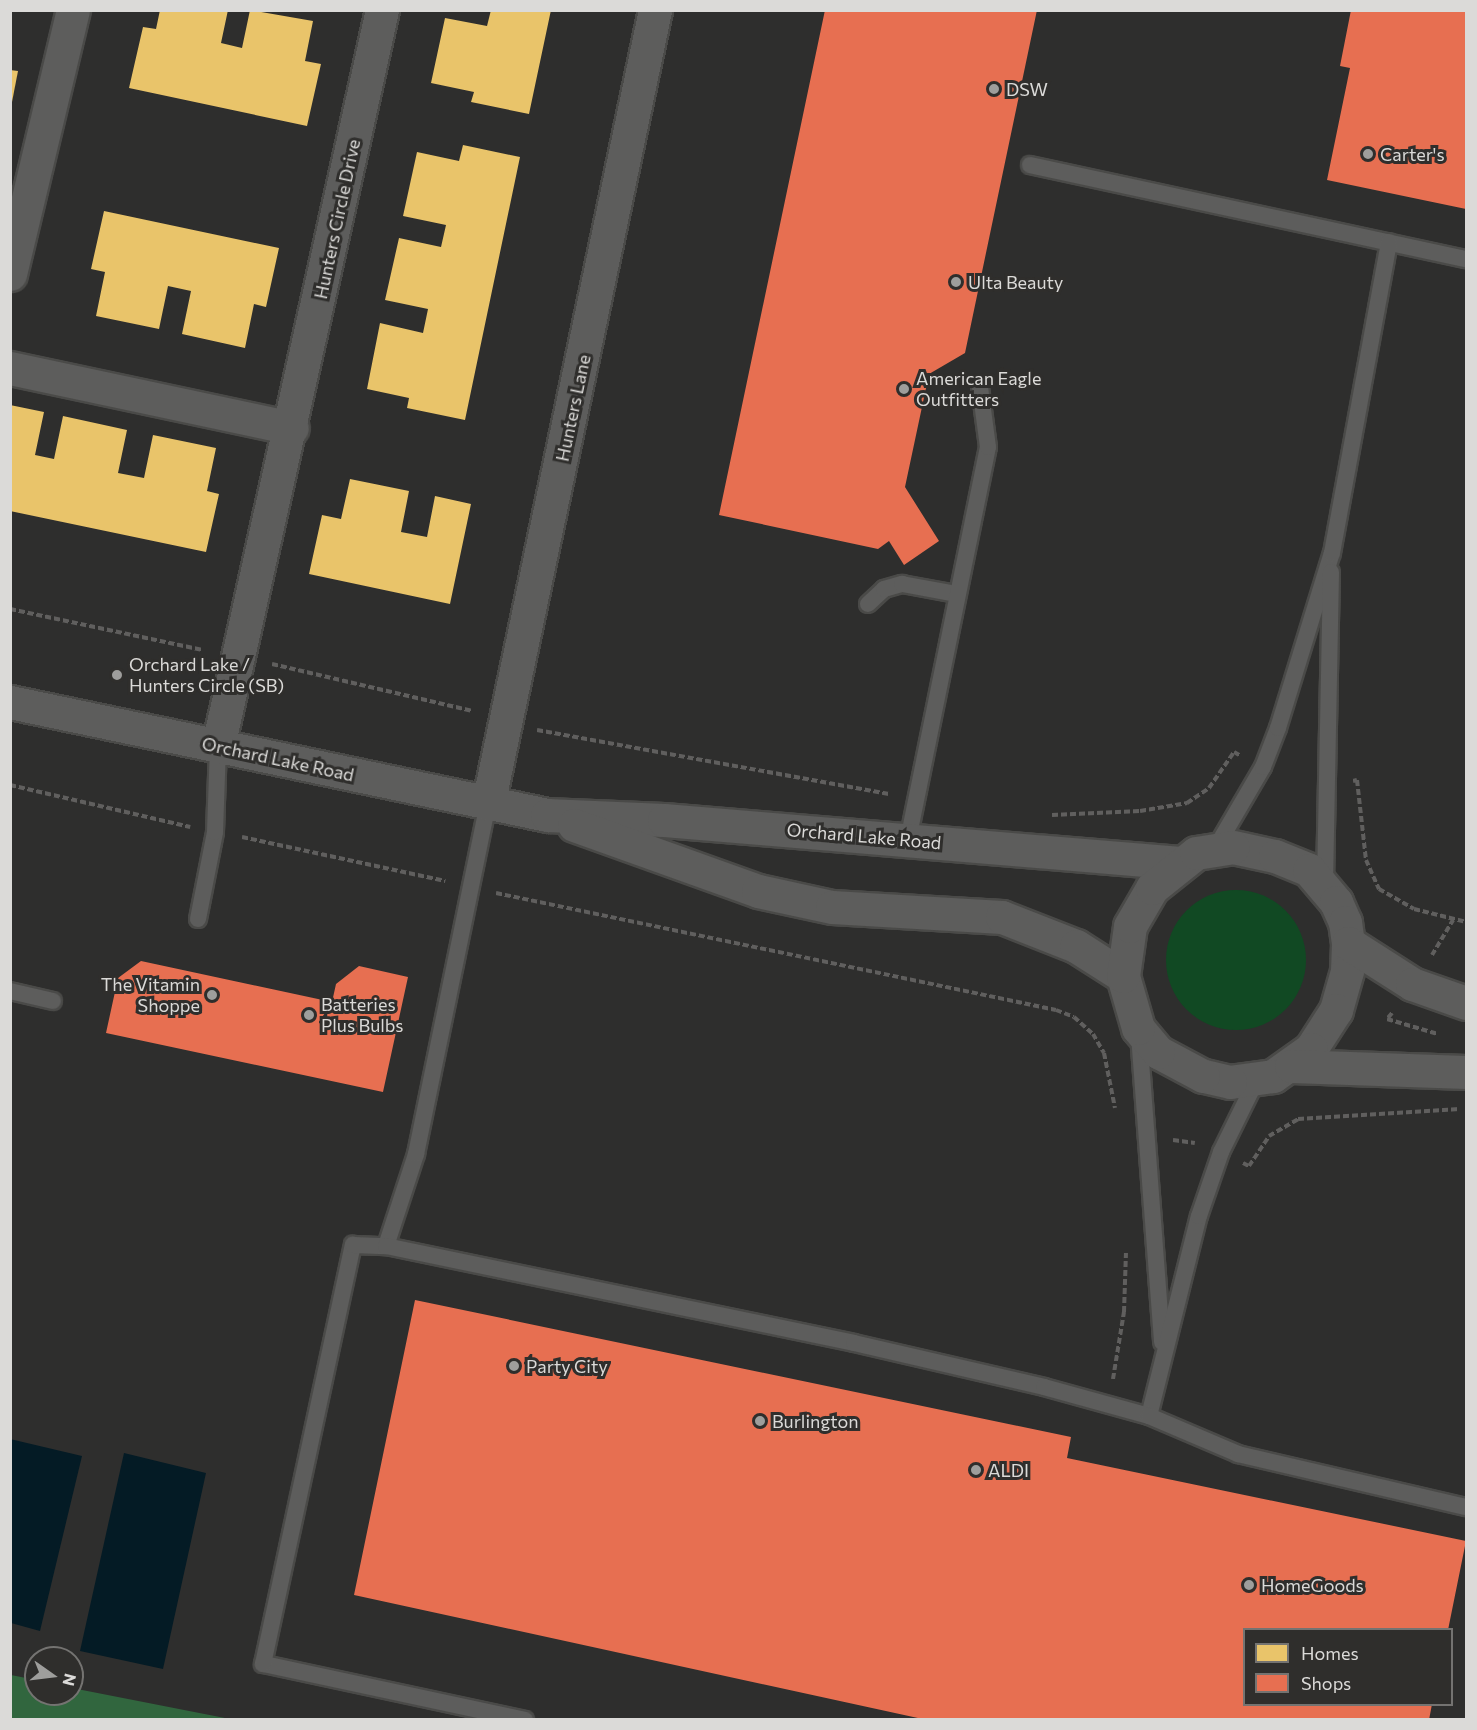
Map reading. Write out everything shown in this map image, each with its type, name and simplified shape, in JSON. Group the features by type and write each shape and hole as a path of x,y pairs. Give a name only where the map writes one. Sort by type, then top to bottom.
{"main road":[{"path":"10,274 73,10"},
{"name":"Hunters Circle Drive","path":"218,746 292,428 382,10"},
{"name":"Hunters Lane","path":"488,804 656,10"},
{"path":"10,368 292,428"},
{"name":"Orchard Lake Road","path":"10,702 547,815 664,820 1180,863"},
{"name":"Orchard Lake Road","path":"547,815 655,857 779,896 831,908 1002,918 1076,946 1123,976"},
{"path":"1215,849 1251,849 1309,870 1325,884 1345,922 1348,943 1347,971 1336,1010 1311,1049 1291,1066 1256,1081 1230,1082 1203,1076 1158,1052 1138,1029 1123,976 1130,926 1139,905 1180,863 1196,854 1215,849"},
{"path":"1348,943 1412,984 1467,1003"},
{"path":"1291,1066 1467,1072"}],"lane":[{"path":"1030,165 1467,258"},
{"path":"1215,849 1263,766 1278,728 1332,553 1389,242"},
{"path":"908,840 988,447 980,387"},
{"path":"1325,884 1329,784 1332,553"},
{"path":"868,604 884,589 902,584 957,594"},
{"path":"198,919 215,832 218,746"},
{"path":"386,1246 416,1154 488,804"},
{"path":"10,991 53,1000"},
{"path":"1138,1029 1149,1142 1162,1354"},
{"path":"1149,1416 1162,1354 1199,1216 1221,1152 1256,1081"},
{"path":"525,1719 263,1664 353,1245 386,1246 854,1343 1108,1403 1149,1416 1238,1454 1467,1507"}],"path":[{"path":"10,609 238,659 580,739 918,799"},
{"path":"1041,815 1140,811 1187,803 1209,788 1234,752 1263,766"},
{"path":"1329,784 1357,780 1366,860 1379,889 1414,909 1467,922"},
{"path":"10,785 215,832 1056,1010 1074,1017 1093,1034 1104,1053 1116,1114"},
{"path":"1431,958 1452,920"},
{"path":"1149,1142 1167,1139 1221,1152 1250,1166 1269,1136 1282,1126 1309,1117 1467,1109"},
{"path":"1108,1403 1124,1311 1126,1243"}],"green space":[{"path":"1236,890 1263,895 1286,910 1301,933 1306,960 1301,987 1286,1010 1263,1025 1236,1030 1209,1025 1186,1010 1171,987 1166,960 1171,933 1186,910 1209,895"},
{"path":"11,1675 24,1678 24,1706 84,1706 84,1690 230,1719 11,1719"}],"water":[{"path":"10,1439 82,1456 40,1631 11,1623"},
{"path":"124,1453 206,1473 163,1669 84,1652 84,1646 81,1646"}],"building: Homes":[{"path":"160,10 228,10 221,43 242,48 250,10 313,21 305,61 321,64 307,126 129,88 143,27 156,29"},
{"path":"491,10 551,10 529,114 471,102 474,92 431,83 445,18 487,26"},
{"path":"10,70 18,71 12,102 10,102"},
{"path":"463,145 520,157 465,420 407,408 409,398 367,389 380,323 423,333 428,309 385,300 399,238 441,247 446,225 403,216 417,152 459,161"},
{"path":"104,211 279,248 266,307 254,304 245,348 182,334 191,291 168,286 159,329 96,316 105,272 91,269"},
{"path":"10,405 44,412 35,455 54,459 63,416 127,430 118,473 144,478 153,435 216,448 207,491 219,494 206,552 10,511"},
{"path":"350,479 409,491 401,532 427,537 435,496 471,504 450,604 309,574 322,515 341,519"}],"building: Shops":[{"path":"825,10 1037,10 965,353 929,374 905,487 939,541 904,565 889,541 878,549 719,515"},
{"path":"1351,10 1466,10 1466,209 1327,180 1350,68 1340,66"},
{"path":"141,961 332,1002 336,984 359,966 408,977 383,1092 106,1033 118,978"},
{"path":"415,1300 1071,1437 1067,1458 1466,1541 1448,1628 1243,1628 1243,1706 1432,1706 1429,1720 927,1720 354,1595"}],"place":[{"name":"DSW","path":"994,89"},
{"name":"Carter's","path":"1368,154"},
{"name":"Ulta Beauty","path":"956,282"},
{"name":"American Eagle Outfitters","path":"904,389"},
{"name":"Orchard Lake / Hunters Circle (SB)","path":"117,675"},
{"name":"The Vitamin Shoppe","path":"212,995"},
{"name":"Batteries Plus Bulbs","path":"309,1015"},
{"name":"Party City","path":"514,1366"},
{"name":"Burlington","path":"760,1421"},
{"name":"ALDI","path":"976,1470"},
{"name":"HomeGoods","path":"1249,1585"}]}
